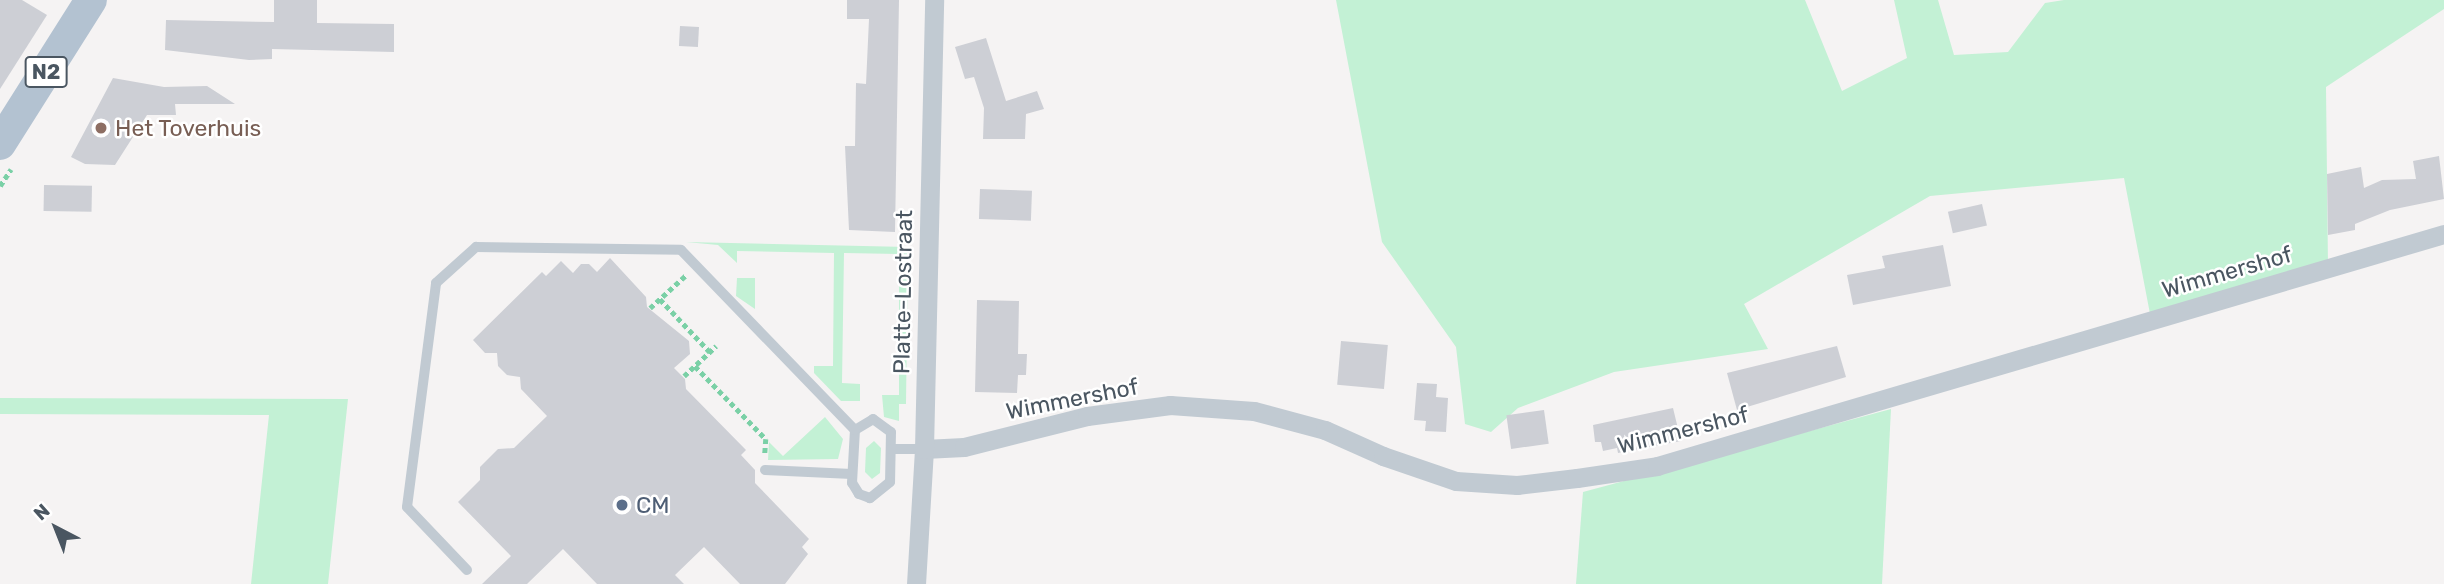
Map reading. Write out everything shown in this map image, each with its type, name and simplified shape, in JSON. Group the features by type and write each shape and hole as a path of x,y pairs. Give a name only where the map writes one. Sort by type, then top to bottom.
{"main road":[{"name":"N2","path":"0,144 92,0"}],"street":[{"name":"Platte-Lostraat","path":"916,584 924,449 934,0"},
{"name":"Wimmershof","path":"924,449 964,447 1087,416 1170,405 1254,411 1325,430 1383,457 1456,481 1517,485 1577,478 1657,466 2444,234"}],"lane":[{"path":"467,570 407,507 436,283 476,247 681,250 855,430 852,474 859,494 870,498 890,482 891,432 885,425 873,419 855,430"},
{"path":"891,449 924,449"},
{"path":"765,470 852,474"}],"path":[{"path":"650,308 696,266"},
{"path":"660,299 710,352"},
{"path":"684,376 716,346"},
{"path":"695,366 766,439"}],"green space":[{"path":"1336,0 1805,0 1842,91 1907,58 1894,0 1938,0 1954,55 2008,52 2045,3 2064,0 2444,0 2444,9 2326,87 2328,267 2151,319 2124,178 1930,196 1744,304 1768,349 1614,372 1518,408 1491,432 1465,424 1456,347 1382,242"},
{"path":"686,242 908,247 906,404 899,404 899,421 884,417 882,395 899,395 899,254 844,253 842,383 860,384 860,401 841,401 814,373 814,366 833,366 834,253 737,251 737,263 718,245"},
{"path":"737,278 755,278 755,309 736,296"},
{"path":"0,398 348,399 328,584 251,584 269,415 0,414"},
{"path":"1891,409 1882,584 1576,584 1583,492"},
{"path":"825,417 843,439 838,459 768,460 769,442 783,456"},
{"path":"874,441 881,448 880,473 872,479 865,472 866,448"}],"building":[{"path":"0,0 22,0 47,15 0,89"},
{"path":"274,0 317,0 317,23 394,24 394,52 272,49 272,59 249,60 165,50 166,20 274,22"},
{"path":"847,0 899,0 895,232 849,230 845,146 855,146 856,83 866,84 869,19 847,19"},
{"path":"680,26 699,27 698,47 679,46"},
{"path":"986,38 1006,101 1037,91 1044,109 1026,114 1025,139 983,139 984,108 974,77 965,79 955,47"},
{"path":"113,78 164,87 207,86 235,104 175,104 176,115 147,115 115,165 85,164 71,157"},
{"path":"2439,156 2444,199 2390,210 2355,224 2355,230 2328,235 2327,174 2361,167 2364,188 2382,180 2416,179 2413,161"},
{"path":"44,185 92,186 92,212 44,211"},
{"path":"980,189 1032,191 1031,221 979,219"},
{"path":"1982,204 1987,225 1953,233 1948,212"},
{"path":"1943,245 1951,286 1853,305 1847,275 1885,268 1882,256"},
{"path":"610,258 646,297 647,307 689,341 690,354 674,368 685,379 686,389 746,450 741,455 755,470 755,483 809,539 802,547 808,554 785,584 740,584 704,547 675,575 684,584 597,584 563,549 527,584 482,584 511,556 458,502 480,480 480,467 498,449 514,448 547,416 521,389 520,377 507,375 498,366 497,353 485,353 473,340 542,272 546,276 561,261 573,273 581,264 589,264 597,272"},
{"path":"977,300 1019,301 1018,354 1027,354 1026,375 1018,375 1017,393 975,392"},
{"path":"1341,341 1388,345 1384,389 1337,385"},
{"path":"1837,346 1846,377 1737,410 1727,373"},
{"path":"1417,383 1437,384 1436,397 1448,398 1446,432 1425,431 1426,421 1414,420"},
{"path":"1673,408 1681,441 1618,453 1617,448 1603,451 1601,442 1595,442 1593,425"},
{"path":"1544,410 1549,444 1511,449 1506,415"}],"place":[{"name":"Het Toverhuis","path":"101,128"},
{"name":"CM","path":"622,505"}]}
